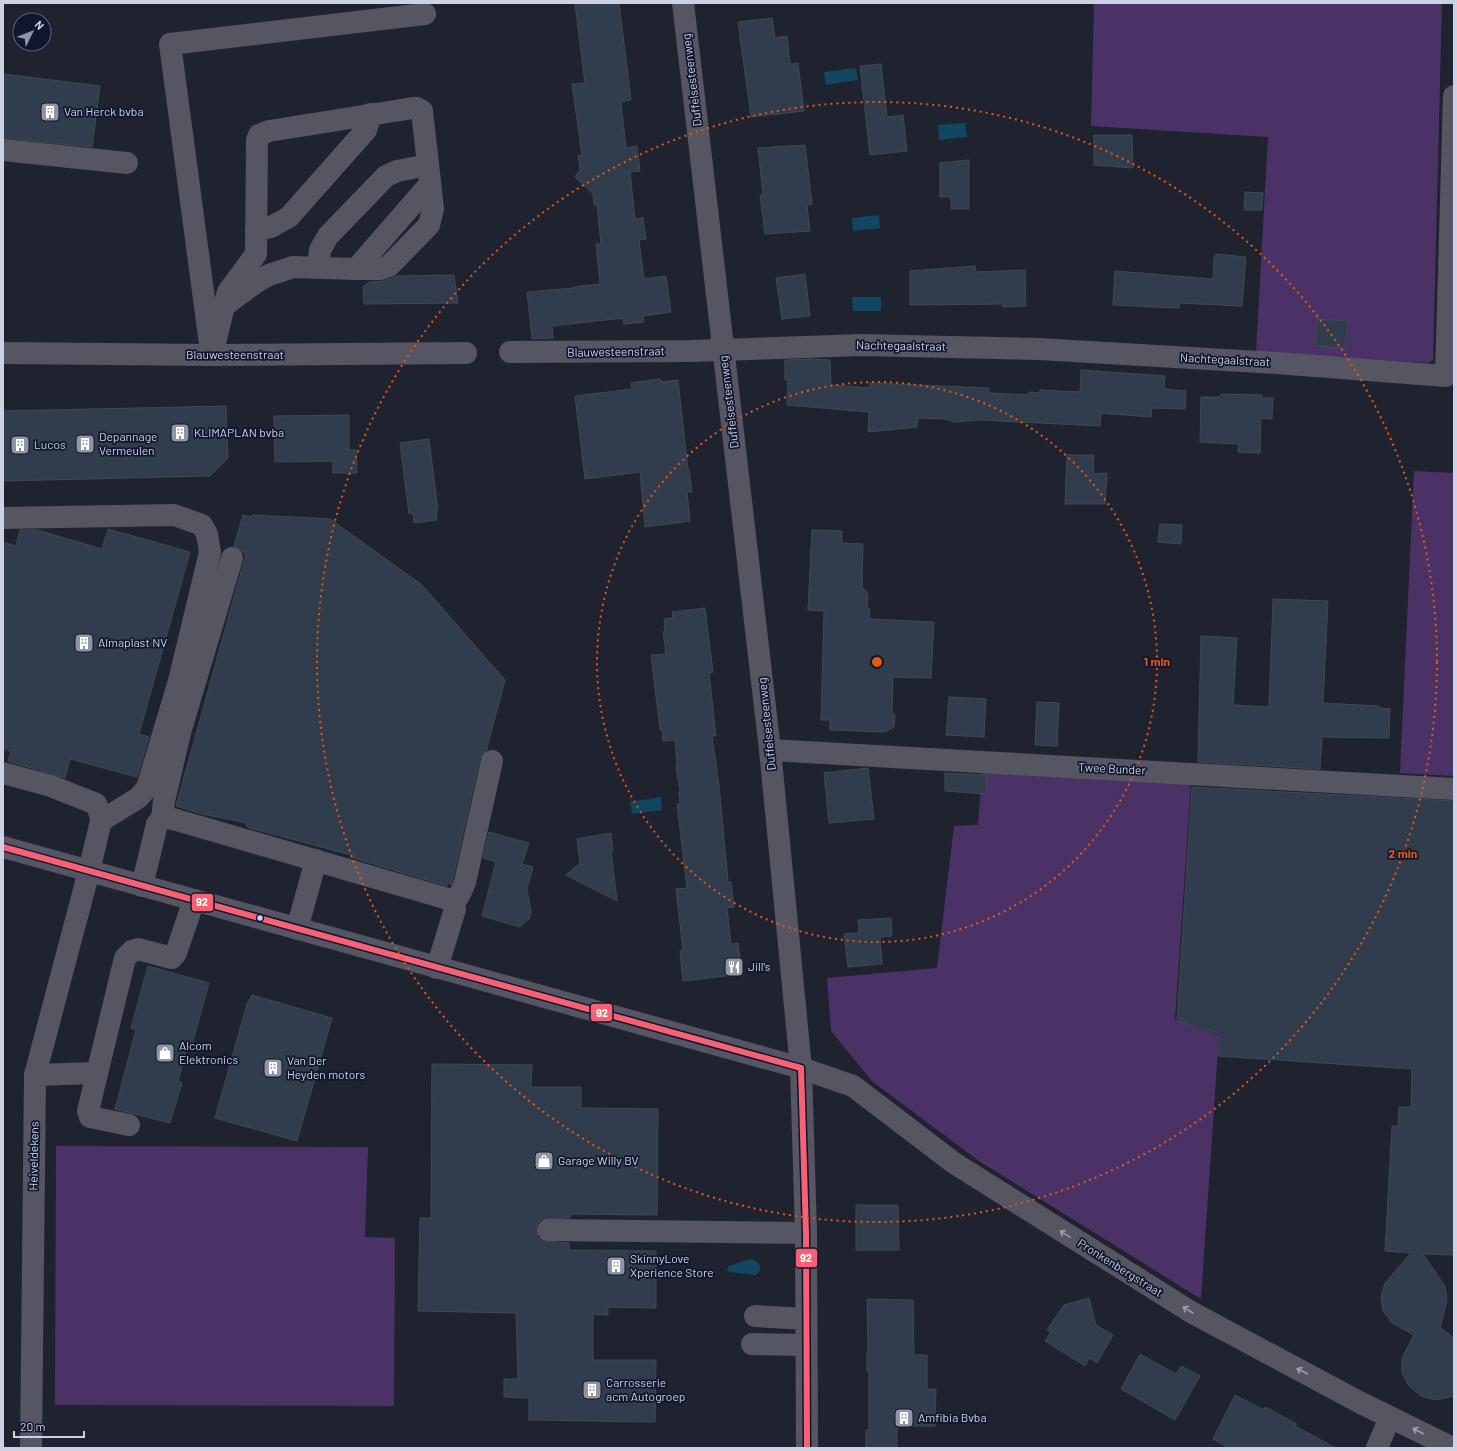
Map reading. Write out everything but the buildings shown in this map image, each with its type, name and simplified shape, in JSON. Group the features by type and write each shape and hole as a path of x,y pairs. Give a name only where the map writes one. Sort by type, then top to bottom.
{"street":[{"name":"Duffelsesteenweg","path":"683,3 770,750 801,1068 806,1233 807,1448"},
{"path":"212,355 170,44 425,14"},
{"name":"Nachtegaalstraat","path":"723,350 861,345 1040,349 1276,363 1446,376 1454,96"},
{"path":"224,306 269,275 293,267 381,269 389,266 429,225 433,209 422,112 417,108 413,108 269,131 259,135 257,140 256,254 269,275"},
{"path":"256,229 271,227 280,223 297,210 366,130 371,114"},
{"path":"3,150 127,163"},
{"path":"318,268 320,250 328,236 386,176 397,171 429,175"},
{"path":"212,355 228,292 256,254"},
{"name":"Blauwesteenstraat","path":"510,352 723,350"},
{"name":"Blauwesteenstraat","path":"3,353 212,355 466,353"},
{"path":"3,518 174,515 202,525 207,534 210,552 179,681 147,788 138,798 101,821 96,804 51,786 3,773"},
{"path":"142,886 157,824 162,818 181,729 232,558"},
{"name":"Twee Bunder","path":"770,750 1454,789"},
{"path":"453,904 460,894 465,882 492,761"},
{"path":"162,818 173,819 448,899 453,904 455,909 437,968"},
{"name":"Heiveldekens","path":"31,1448 35,1075 101,821"},
{"name":"Pronkenbergstraat","path":"3,847 801,1068 853,1086 954,1163 1051,1226 1191,1312 1390,1417 1453,1448"},
{"path":"297,929 316,860"},
{"path":"130,1125 90,1117 88,1111 125,958 132,951 138,950 172,958 176,953 194,900"},
{"path":"35,1075 97,1073"},
{"path":"548,1230 806,1233"},
{"path":"755,1316 806,1319"},
{"path":"752,1344 806,1345"},
{"path":"1377,1448 1390,1417"}],"shaded area":[{"path":"1094,3 1442,3 1433,360 1428,363 1256,352 1268,137 1091,126"},
{"path":"1414,471 1454,473 1454,776 1400,773"},
{"path":"982,770 1191,783 1175,1020 1219,1035 1201,1299 979,1161 873,1082 831,1031 827,978 937,968 954,826 978,825"},
{"path":"56,1146 368,1147 365,1237 395,1238 394,1406 55,1405"}],"water":[{"path":"856,68 858,80 826,85 824,72"},
{"path":"965,123 967,137 939,140 938,125"},
{"path":"879,215 880,228 853,231 852,218"},
{"path":"852,297 881,297 881,311 853,311"},
{"path":"661,797 662,810 632,814 630,802"},
{"path":"750,1259 756,1261 760,1266 760,1271 755,1275 729,1272 727,1270 729,1266"}],"transit line":[{"name":"92","path":"3,847 801,1068"},
{"name":"92","path":"801,1068 806,1233 807,1448"}],"place":[{"name":"Van Herck bvba","path":"50,112"},
{"name":"KLIMAPLAN bvba","path":"180,433"},
{"name":"Depannage Vermeulen","path":"85,444"},
{"name":"Lucos","path":"20,445"},
{"name":"Almaplast NV","path":"84,643"},
{"name":"Jill's","path":"734,967"},
{"name":"Alcom Elektronics","path":"165,1053"},
{"name":"Van Der Heyden motors","path":"273,1068"},
{"name":"Garage Willy BV","path":"544,1161"},
{"name":"SkinnyLove Xperience Store","path":"616,1266"},
{"name":"Carrosserie acm Autogroep","path":"592,1390"},
{"name":"Amfibia Bvba","path":"904,1418"}]}
